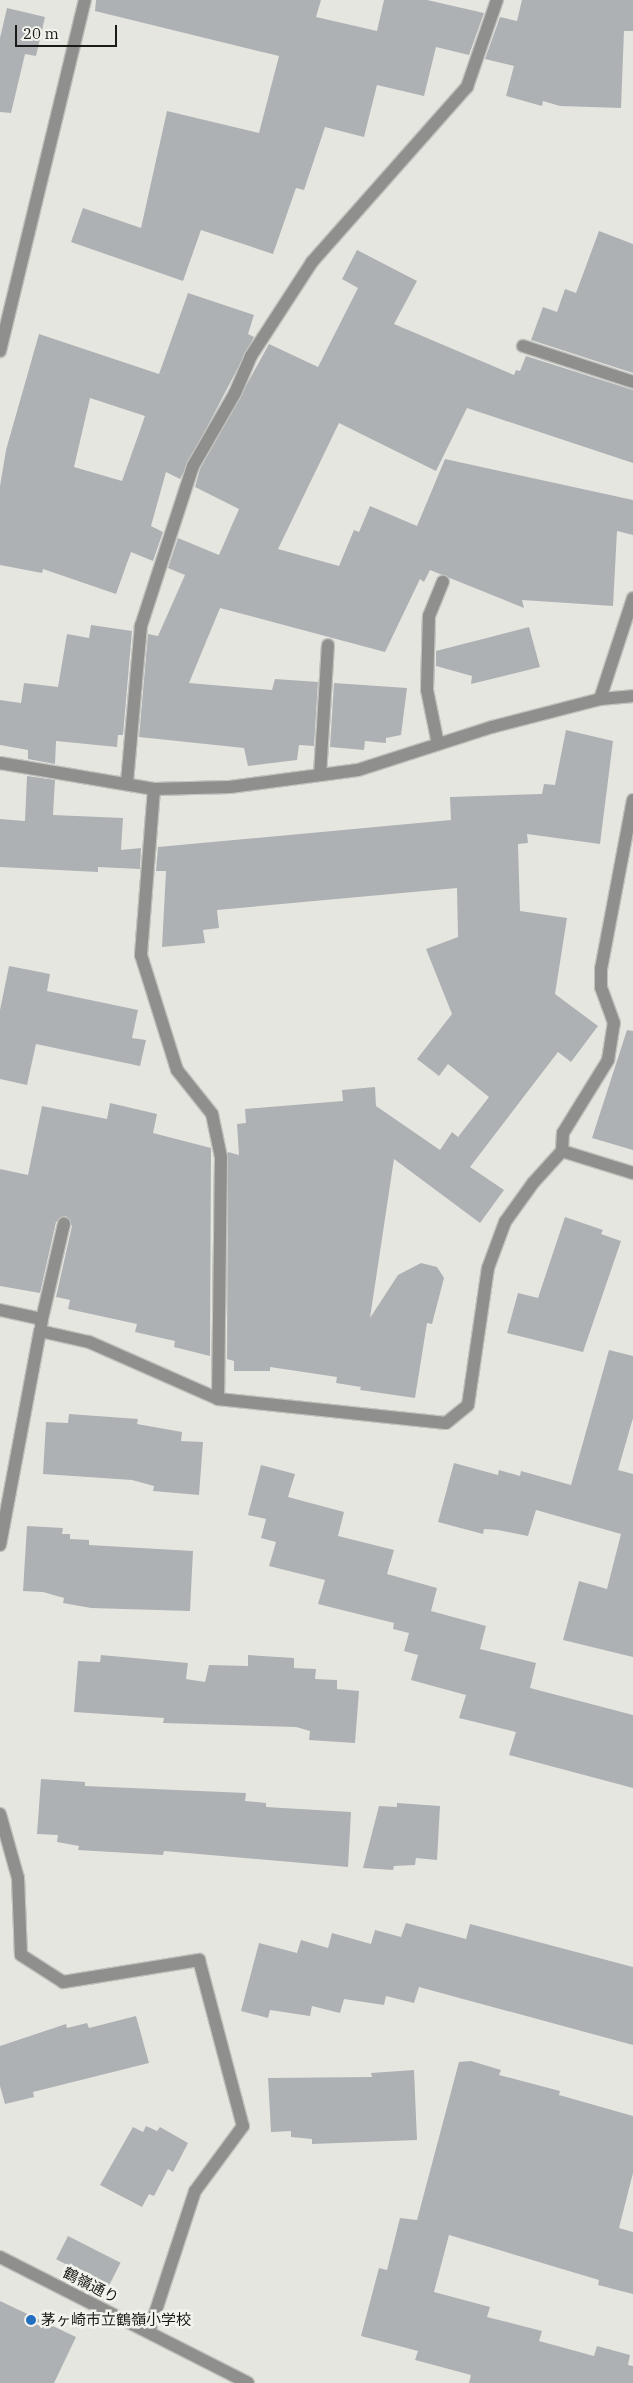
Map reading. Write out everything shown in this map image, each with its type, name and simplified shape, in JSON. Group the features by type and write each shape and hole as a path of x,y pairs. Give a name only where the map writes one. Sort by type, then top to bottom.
{"street":[{"path":"0,351 85,0"},
{"path":"127,782 141,626 193,466 235,393 251,356 312,262 467,87 493,1"},
{"path":"523,346 633,382"},
{"path":"438,744 427,690 429,616 443,582"},
{"path":"600,699 633,598"},
{"path":"320,775 328,645"},
{"path":"0,764 127,782 154,789 230,787 358,770 438,744 600,699 633,696"},
{"path":"154,789 141,955 177,1070 212,1114 221,1157 218,1399"},
{"path":"0,1310 90,1342 218,1399 446,1423 468,1405 488,1268 505,1222 562,1151 563,1133 608,1060 614,1023 601,988 601,969 633,800"},
{"path":"562,1151 633,1173"},
{"path":"0,1545 41,1325 64,1224"},
{"path":"0,1814 18,1878 21,1955 62,1982 199,1960 243,2126 195,2191 149,2332"},
{"name":"鶴嶺通り","path":"0,2257 248,2383"}],"building":[{"path":"96,0 321,0 316,17 377,31 384,0 427,0 484,13 469,55 436,47 424,96 377,85 364,137 325,127 304,190 296,188 273,254 201,230 183,281 71,242 83,208 141,228 167,111 259,133 279,56 95,11"},
{"path":"522,0 633,0 633,31 624,31 621,108 560,106 543,101 542,106 506,96 514,66 485,59 500,17 517,21"},
{"path":"7,8 45,17 36,56 25,54 11,113 0,112 0,38"},
{"path":"599,231 633,244 633,373 531,340 543,307 557,312 565,289 576,293"},
{"path":"357,250 417,281 394,324 514,375 516,370 520,371 526,356 633,390 633,463 467,408 436,471 339,423 278,549 339,566 354,530 359,532 370,506 417,526 445,459 633,500 633,535 617,531 613,606 522,600 524,608 430,570 424,582 420,579 385,652 220,608 189,683 272,690 275,679 318,682 314,746 299,745 297,760 248,766 244,748 139,737 148,634 158,636 185,575 168,568 178,538 219,555 239,509 195,487 200,469 269,344 318,367 358,288 342,279"},
{"path":"188,293 254,315 248,334 254,337 180,479 166,472 151,526 163,532 153,561 131,552 116,594 43,569 42,573 0,565 0,486 6,450 39,334 159,374","holes":["90,398 145,416 122,481 74,467"]},
{"path":"91,625 132,631 123,735 118,735 117,747 56,741 55,764 28,759 28,750 0,745 0,700 21,703 24,683 58,687 67,634 89,638"},
{"path":"529,627 540,667 471,684 472,676 436,666 436,651"},
{"path":"334,683 407,688 401,735 386,738 386,743 365,741 364,750 330,747"},
{"path":"566,730 613,741 600,844 527,834 528,843 518,844 520,911 567,918 555,994 598,1026 571,1062 558,1052 470,1167 504,1190 480,1223 394,1159 370,1318 398,1275 421,1263 437,1267 444,1278 432,1324 427,1323 415,1398 360,1390 361,1387 336,1383 337,1377 270,1367 270,1371 234,1371 234,1361 227,1359 228,1152 239,1155 237,1124 246,1123 245,1109 343,1101 342,1090 375,1087 376,1106 440,1150 452,1132 458,1137 489,1097 448,1064 439,1076 417,1059 452,1014 426,949 458,937 457,888 217,910 219,928 203,930 205,943 162,947 166,871 156,871 158,847 451,820 450,797 542,794 544,784 555,785"},
{"path":"27,776 55,780 53,815 123,818 121,850 141,848 140,869 98,867 98,872 0,867 0,819 25,821"},
{"path":"9,966 50,974 47,991 138,1010 132,1038 146,1040 140,1066 36,1044 27,1085 0,1079 0,1010"},
{"path":"627,1030 633,1031 633,1150 592,1138"},
{"path":"110,1103 157,1114 153,1133 211,1148 210,1356 174,1347 175,1341 135,1332 137,1324 68,1309 70,1300 56,1297 72,1226 66,1216 56,1222 40,1293 0,1286 0,1169 28,1175 42,1106 107,1119"},
{"path":"565,1217 603,1230 601,1234 621,1241 583,1352 507,1333 518,1293 538,1298"},
{"path":"609,1350 633,1356 633,1418 618,1470 633,1474 633,1657 563,1640 579,1581 607,1589 621,1534 536,1510 528,1536 484,1529 483,1534 438,1522 454,1463 498,1475 499,1470 520,1476 521,1471 571,1485"},
{"path":"69,1414 138,1419 137,1424 182,1432 181,1441 203,1442 199,1495 153,1491 154,1486 132,1480 43,1474 46,1422 68,1423"},
{"path":"261,1465 295,1474 288,1497 344,1512 338,1536 394,1550 387,1574 437,1588 431,1611 486,1626 480,1649 536,1663 530,1688 633,1715 633,1788 509,1755 516,1732 459,1718 466,1695 411,1680 418,1655 404,1651 409,1633 393,1629 394,1623 318,1604 325,1580 269,1566 276,1542 261,1538 266,1519 248,1515"},
{"path":"27,1526 63,1528 62,1534 70,1534 70,1539 89,1540 89,1545 193,1551 190,1611 91,1608 63,1603 64,1598 43,1592 23,1591"},
{"path":"101,1655 188,1663 186,1679 205,1682 209,1665 248,1666 248,1655 294,1658 294,1668 316,1669 315,1679 337,1680 337,1689 359,1691 355,1743 309,1740 310,1731 296,1727 163,1723 164,1718 74,1712 78,1661 100,1662"},
{"path":"41,1779 85,1782 85,1786 246,1793 245,1801 266,1803 266,1807 351,1812 348,1867 164,1851 163,1855 78,1850 79,1846 57,1842 58,1835 37,1834"},
{"path":"397,1803 440,1806 437,1860 416,1858 415,1865 394,1866 393,1870 363,1868 379,1806 397,1807"},
{"path":"406,1923 466,1939 470,1924 633,1967 633,2045 419,1987 414,2003 386,1996 384,2005 344,1999 340,2013 312,2006 310,2016 270,2010 268,2018 241,2011 259,1943 297,1953 301,1940 328,1948 332,1933 371,1944 375,1930 401,1937"},
{"path":"136,2016 149,2063 33,2092 34,2097 5,2104 0,2086 0,2046 66,2024 67,2028 87,2023 89,2028"},
{"path":"471,2061 501,2070 499,2075 560,2091 559,2095 633,2116 633,2173 619,2228 633,2232 633,2294 598,2285 599,2280 449,2235 434,2292 490,2307 487,2317 542,2331 539,2341 594,2356 597,2346 630,2355 628,2365 633,2366 633,2383 469,2383 471,2375 415,2360 418,2351 361,2336 379,2268 387,2270 400,2218 417,2220 459,2062"},
{"path":"414,2070 417,2140 312,2144 312,2139 291,2137 291,2131 271,2132 268,2078 372,2077 371,2073"},
{"path":"146,2126 157,2131 160,2127 188,2143 173,2172 168,2169 154,2196 149,2194 142,2207 100,2185 133,2127 143,2132"},
{"path":"68,2236 121,2263 109,2286 56,2259"},
{"path":"0,2301 76,2337 54,2383 0,2383"}],"place":[{"name":"茅ヶ崎市立鶴嶺小学校","path":"31,2320"}]}
